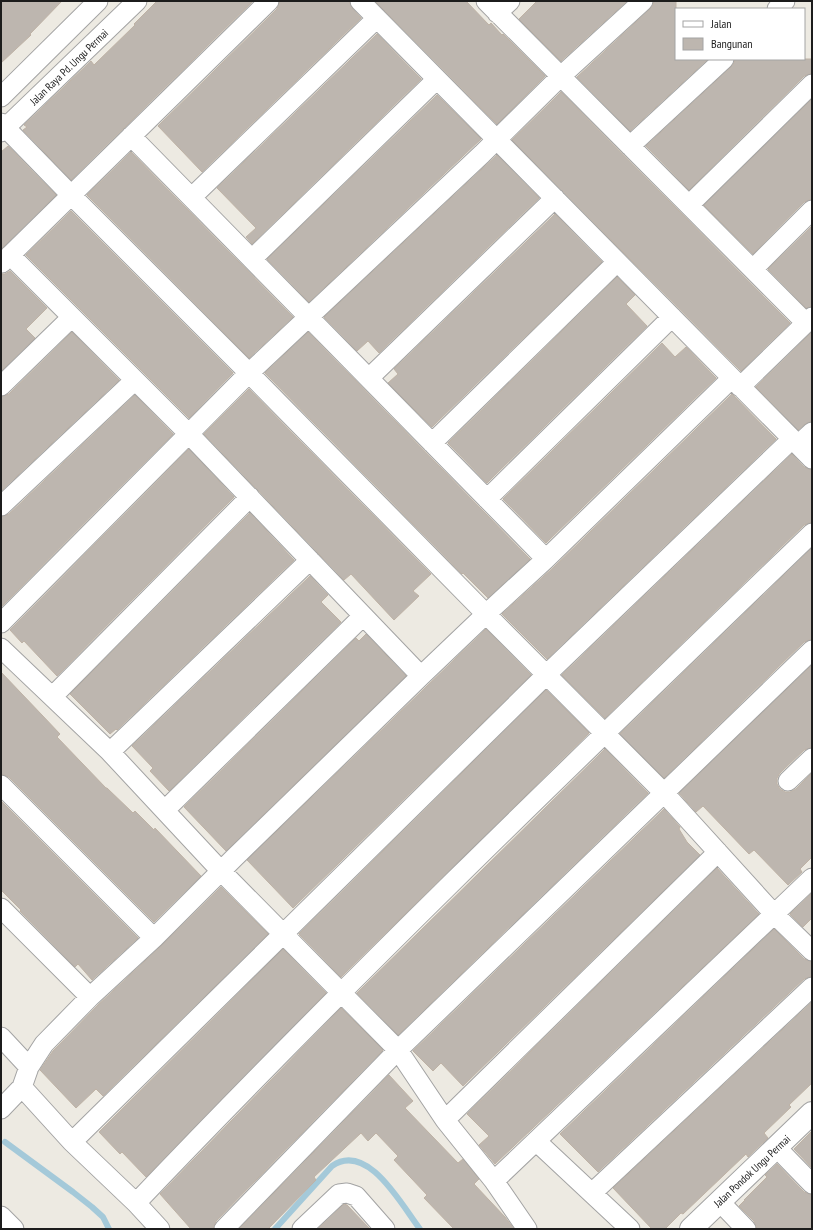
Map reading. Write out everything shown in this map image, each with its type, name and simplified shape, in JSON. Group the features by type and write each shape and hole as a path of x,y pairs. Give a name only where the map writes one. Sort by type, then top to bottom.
{"street":[{"path":"1,97 98,1"},
{"name":"Jalan Raya Pd. Ungu Permai","path":"3,128 137,1"},
{"path":"269,1 6,259 72,317 189,434 421,676"},
{"path":"360,1 812,459"},
{"path":"1,623 249,373 496,140 561,76 643,1"},
{"path":"2,1107 22,1087 29,1067 44,1044 90,997 154,938 486,614 736,383 809,320 753,269 630,146 561,76 498,5"},
{"path":"192,197 377,18"},
{"path":"630,146 723,60"},
{"path":"252,259 437,79"},
{"path":"689,205 812,84"},
{"path":"3,128 249,373 665,794 774,914 812,951"},
{"path":"131,136 546,559"},
{"path":"369,378 555,198"},
{"path":"753,269 812,210"},
{"path":"432,443 617,262"},
{"path":"1,386 72,317"},
{"path":"487,499 672,317"},
{"path":"1,506 135,380"},
{"path":"72,1142 546,675 795,442 812,432"},
{"path":"53,696 250,497"},
{"path":"136,1203 341,991 812,533"},
{"path":"110,752 310,560"},
{"path":"165,810 363,616"},
{"path":"1,648 110,752 221,871 398,1050 445,1120 494,1181 527,1229"},
{"path":"224,1229 398,1050 665,794 812,650"},
{"path":"788,781 812,758"},
{"path":"1,786 154,938"},
{"path":"445,1120 718,852"},
{"path":"494,1181 812,878"},
{"path":"1,908 90,997"},
{"path":"592,1194 812,987"},
{"path":"1,1037 29,1067"},
{"path":"22,1087 72,1142 136,1203 160,1229"},
{"name":"Jalan Pondok Ungu Permai","path":"691,1229 812,1113"},
{"path":"536,1141 630,1229"},
{"path":"777,1148 812,1184"},
{"path":"302,1229 339,1194 347,1193 356,1196 384,1229"},
{"path":"719,1201 746,1229"},
{"path":"1,1216 14,1229"}],"building":[{"path":"1,1 62,1 30,34 31,35 1,63"},
{"path":"157,1 253,1 71,180 23,130 27,127 24,125 91,61 94,65"},
{"path":"280,1 349,1 352,8 361,18 202,172 158,126 277,9"},
{"path":"375,1 466,1 489,25 491,23 545,76 497,124"},
{"path":"537,1 627,1 561,61 519,19"},
{"path":"654,1 676,1 675,60 707,60 630,131 577,77 653,5"},
{"path":"377,34 421,79 252,244 246,237 256,228 217,188"},
{"path":"812,59 812,73 804,76 689,190 646,146 734,63 735,60"},
{"path":"561,92 790,323 741,371 512,140"},
{"path":"437,95 481,139 309,302 267,259"},
{"path":"812,99 812,199 804,202 753,254 704,205"},
{"path":"8,146 56,195 1,249 1,152"},
{"path":"131,152 293,317 249,358 87,195"},
{"path":"497,155 539,198 379,353 368,341 357,351 324,317"},
{"path":"71,211 233,373 189,418 26,255"},
{"path":"555,214 602,262 432,427 388,383 398,374 394,369"},
{"path":"812,226 812,306 806,308 768,269"},
{"path":"10,271 47,308 26,329 35,338 1,371 1,274 5,274"},
{"path":"617,277 635,295 626,304 647,326 487,483 448,443"},
{"path":"72,332 119,380 1,491 1,397 9,394"},
{"path":"308,332 530,559 488,598 463,573 462,574 265,373"},
{"path":"812,332 812,421 805,424 798,430 756,387"},
{"path":"662,343 675,357 686,347 716,378 546,543 503,499"},
{"path":"249,389 431,574 413,591 419,596 394,620 351,574 344,580 204,434"},
{"path":"732,394 776,439 547,659 502,614 554,567"},
{"path":"135,395 173,434 1,607 1,517 9,514"},
{"path":"189,449 234,497 57,676 24,641 22,643 10,630"},
{"path":"792,454 804,467 812,470 812,522 804,525 605,718 562,675"},
{"path":"250,513 294,560 117,730 116,729 110,734 70,694"},
{"path":"812,548 812,639 804,642 664,778 620,734"},
{"path":"310,576 328,595 321,602 341,622 169,791 150,771 153,768 132,746"},
{"path":"486,629 531,675 293,908 247,860"},
{"path":"366,634 406,676 226,851 184,807 356,638 359,641"},
{"path":"812,665 812,747 804,750 780,773 777,778 777,784 780,789 785,792 790,792 796,789 812,773 812,857 800,869 802,872 788,885 754,850 749,854 703,806 696,812 679,793"},
{"path":"1,672 60,734 57,737 106,788 133,813 135,811 154,830 155,828 201,876 154,922 9,777 1,774"},
{"path":"546,690 589,733 341,977 299,934"},
{"path":"605,749 648,793 398,1035 357,993"},
{"path":"1,801 138,938 92,980 78,964 75,967 1,890"},
{"path":"664,809 680,827 679,829 687,842 700,855 463,1086 441,1063 433,1071 413,1051"},
{"path":"717,868 759,914 495,1164 479,1145 489,1136 467,1114"},
{"path":"221,887 268,934 103,1096 96,1089 76,1108 40,1070 53,1051 98,1005"},
{"path":"812,893 812,918 803,927 790,914"},
{"path":"774,929 804,959 812,962 812,976 804,979 598,1172 560,1134"},
{"path":"283,949 326,993 146,1177 122,1152 120,1154 99,1132"},
{"path":"812,1002 812,1083 789,1105 791,1107 764,1133 768,1138 748,1157 746,1154 683,1214 681,1213 665,1229 652,1229 613,1188"},
{"path":"341,1008 383,1050 216,1221 213,1229 191,1229 160,1194"},
{"path":"389,1075 413,1101 405,1108 458,1163 463,1159 479,1179 474,1184 505,1217 514,1229 454,1229 424,1198 427,1195 394,1160 398,1156 376,1133 368,1141 361,1133 314,1177 316,1180 268,1229 239,1229"},
{"path":"812,1131 812,1168 794,1149"},
{"path":"777,1164 804,1192 812,1195 812,1229 757,1229 754,1221 739,1206 767,1177 765,1175"},
{"path":"344,1204 347,1205 370,1229 318,1229"}],"waterway":[{"path":"5,1142 92,1207 103,1217 109,1229"},
{"path":"275,1229 332,1166 345,1161 358,1162 371,1169 394,1192 420,1229"}]}
